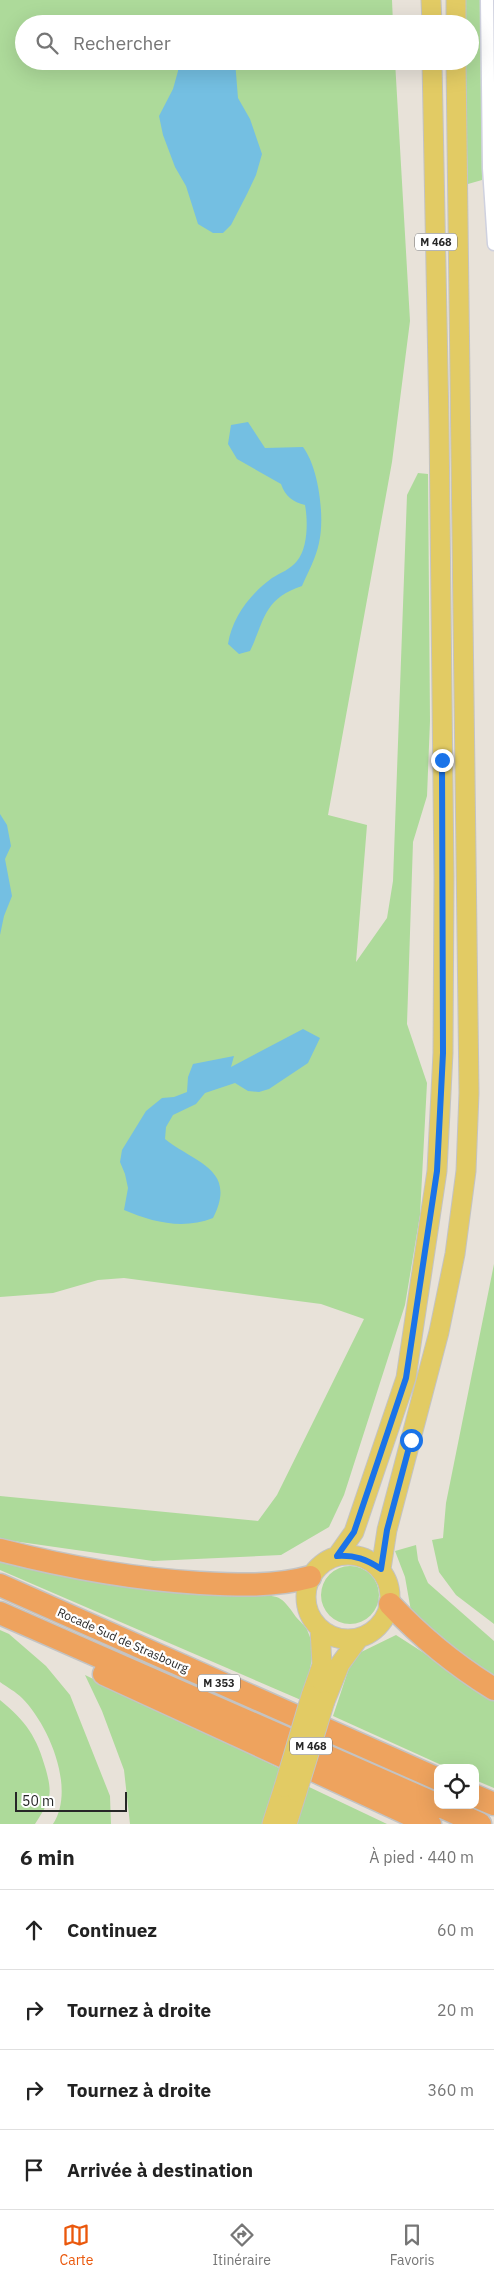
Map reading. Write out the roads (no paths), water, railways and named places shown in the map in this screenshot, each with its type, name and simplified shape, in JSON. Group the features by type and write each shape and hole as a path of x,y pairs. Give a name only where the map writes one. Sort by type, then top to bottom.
{"highway":[{"path":"0,1550 98,1572 158,1580 266,1585 310,1578"},
{"name":"Rocade Sud de Strasbourg","path":"0,1585 434,1778"},
{"path":"390,1604 417,1633 444,1656 494,1689"},
{"name":"Rocade Sud de Strasbourg","path":"0,1613 434,1803"},
{"path":"0,1618 55,1650 124,1684 430,1824"},
{"path":"324,1775 409,1824"},
{"path":"479,1798 494,1804"},
{"name":"Rocade Sud de Strasbourg","path":"447,1809 480,1824"}],"main road":[{"path":"431,0 432,15"},
{"path":"456,0 456,15"},
{"name":"M 468","path":"337,1556 354,1532 406,1378 437,1171 443,1053 444,887 439,423 432,70"},
{"name":"M 468","path":"381,1569 387,1530 439,1332 455,1254 466,1171 469,1093 456,70"},
{"path":"353,1555 368,1560 381,1569 388,1580 391,1592 390,1604 380,1626 374,1632 359,1638 338,1638 320,1629 313,1622 306,1605 305,1596 310,1578 321,1564 337,1556 353,1555"},
{"name":"M 468","path":"272,1824 290,1789 318,1699 322,1665 320,1629"},
{"name":"M 468","path":"318,1699 359,1638"},
{"name":"M 468","path":"287,1824 290,1789"}],"street":[{"path":"487,0 489,168 494,244"}],"water":[{"path":"236,70 238,98 250,119 262,154 256,175 247,194 231,225 223,233 213,233 198,224 186,186 175,167 163,135 159,116 173,89 178,71"},
{"path":"248,422 265,448 303,447 309,456 317,480 321,507 321,533 318,549 302,586 289,591 272,604 250,651 239,654 228,644 233,625 243,607 256,591 272,578 289,569 301,556 307,526 305,505 290,498 281,484 237,459 228,444 231,425"},
{"path":"0,814 7,825 11,846 5,859 12,896 4,916 0,935"},
{"path":"303,1029 320,1038 308,1063 269,1089 259,1092 248,1091 235,1083 205,1093 196,1104 173,1115 166,1127 165,1139 210,1169 217,1178 220,1188 219,1202 213,1218 202,1222 179,1224 157,1221 124,1210 128,1188 120,1162 122,1150 146,1111 162,1098 174,1097 187,1092 188,1077 193,1064 234,1056 231,1067"}]}
